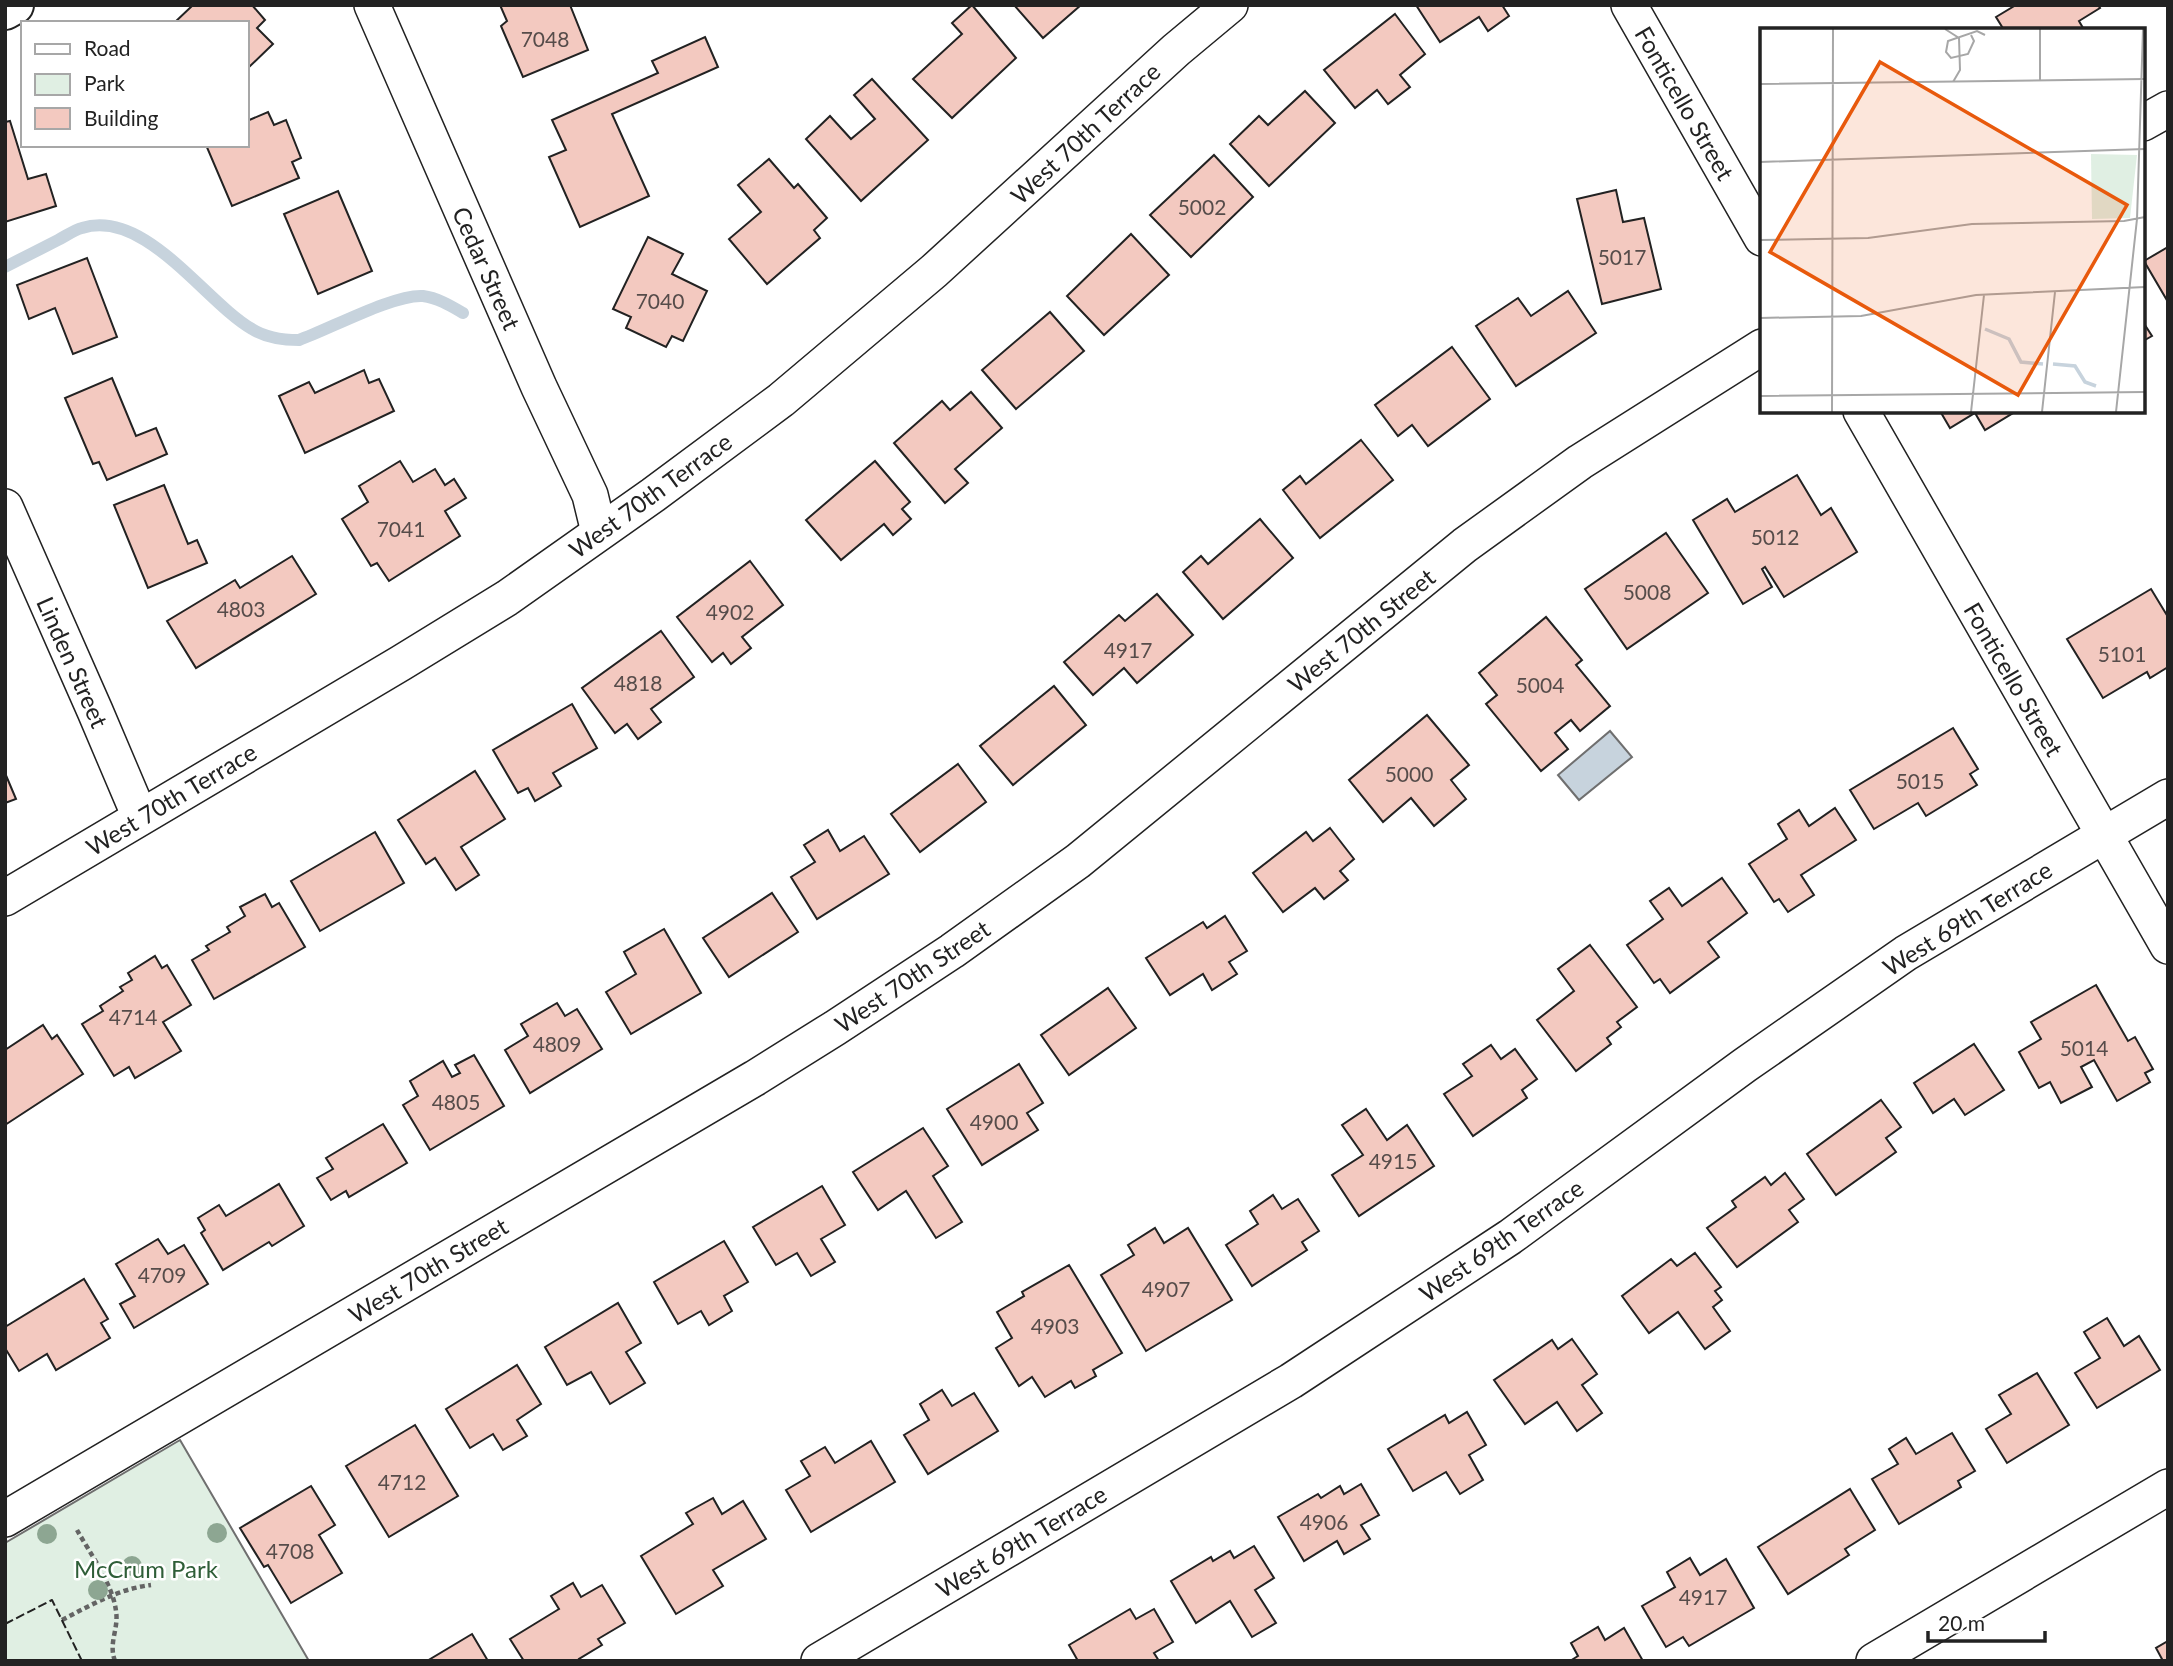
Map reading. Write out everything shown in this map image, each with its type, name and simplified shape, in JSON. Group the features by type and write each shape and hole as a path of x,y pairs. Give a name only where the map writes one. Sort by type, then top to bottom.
{"street":[{"path":"5,10 14,5"},
{"name":"Cedar Street","path":"372,5 539,387 590,495 599,532"},
{"name":"West 70th Terrace","path":"5,898 507,598 653,495 781,400 934,271 1166,59 1230,5"},
{"name":"Fonticello Street","path":"1629,5 1760,234"},
{"path":"2145,122 2168,109"},
{"name":"West 70th Street","path":"5,1519 755,1078 952,951 1078,861 1465,545 1580,462 1760,349"},
{"name":"Fonticello Street","path":"1862,413 2168,946"},
{"name":"Linden Street","path":"5,507 140,817"},
{"name":"West 69th Terrace","path":"819,1661 1291,1381 1510,1237 1745,1065 1906,953 2168,797"},
{"path":"1874,1661 2168,1487"}],"path":[{"path":"77,1530 111,1595 117,1616 111,1641 115,1661"},
{"path":"62,1620 111,1595 136,1587 151,1586"}],"green space":[{"name":"McCrum Park","path":"180,1440 309,1661 5,1661 5,1543"}],"shaded area":[{"path":"1610,731 1632,757 1579,800 1558,775"}],"building":[{"path":"193,5 252,5 265,20 257,28 273,44 248,68 248,21 176,21"},
{"path":"500,5 570,5 588,50 523,77 501,26 507,21"},
{"path":"972,5 1016,58 952,118 913,79 962,34 952,23"},
{"path":"1014,5 1081,5 1043,38"},
{"path":"1416,5 1502,5 1509,16 1488,31 1479,17 1440,42"},
{"path":"2016,5 2098,5 2100,8 2079,21 2083,28 2003,28 1996,17"},
{"path":"1395,14 1425,54 1400,75 1410,87 1388,104 1377,90 1355,108 1324,70"},
{"path":"705,37 718,67 612,114 649,196 580,227 549,157 566,150 552,120 658,73 652,61"},
{"path":"872,79 928,140 861,201 806,139 830,116 851,139 875,119 854,95"},
{"path":"1305,91 1335,123 1269,186 1230,144 1259,116 1268,125"},
{"path":"268,112 274,125 286,120 301,158 292,162 299,178 232,206 207,147 248,147 248,121"},
{"path":"10,121 28,179 46,174 56,206 5,222 5,122"},
{"path":"1214,155 1253,197 1191,257 1150,215"},
{"path":"769,159 794,188 798,184 827,218 814,230 820,238 767,284 729,239 761,212 738,185"},
{"path":"1616,190 1623,222 1644,218 1661,289 1602,304 1577,199"},
{"path":"338,191 372,271 318,294 284,214"},
{"path":"1131,234 1169,275 1104,335 1067,296"},
{"path":"648,237 683,254 672,274 707,291 683,341 672,336 666,347 626,328 631,317 613,309"},
{"path":"2168,247 2168,302 2145,263"},
{"path":"87,258 117,337 73,354 55,308 29,319 17,285"},
{"path":"1568,291 1596,333 1516,386 1476,326 1518,298 1531,316"},
{"path":"1050,312 1084,351 1016,409 982,370"},
{"path":"2145,325 2152,336 2145,340"},
{"path":"1452,347 1490,399 1428,446 1412,425 1398,436 1375,405"},
{"path":"364,370 369,383 379,379 394,411 305,453 279,396 309,382 315,393"},
{"path":"112,378 136,436 156,428 167,454 107,480 99,462 93,464 65,398"},
{"path":"971,392 1002,428 955,469 968,483 945,503 894,443 942,401 950,410"},
{"path":"1941,413 1975,413 1950,428"},
{"path":"1975,413 2013,413 1985,430"},
{"path":"1361,440 1393,480 1320,538 1283,490 1300,476 1306,484"},
{"path":"400,461 413,482 435,469 445,485 454,479 466,498 445,511 460,536 389,581 377,563 371,566 342,519 368,502 359,486"},
{"path":"875,461 910,502 902,509 911,519 893,535 884,524 841,560 806,520"},
{"path":"1797,475 1821,515 1831,508 1857,552 1784,597 1765,567 1762,569 1772,587 1743,604 1693,520 1727,499 1735,512"},
{"path":"164,485 188,544 197,540 207,563 148,588 114,505"},
{"path":"1260,519 1293,558 1223,619 1183,572 1201,556 1208,564"},
{"path":"1666,533 1708,593 1627,649 1585,589"},
{"path":"292,556 316,594 196,668 167,621 235,580 240,588"},
{"path":"750,561 783,605 742,637 751,648 731,664 723,653 712,662 677,617"},
{"path":"2151,589 2168,617 2168,667 2150,678 2147,672 2103,698 2067,639"},
{"path":"1157,594 1193,635 1137,683 1124,668 1093,695 1064,662 1119,615 1125,621"},
{"path":"1546,617 1582,660 1576,665 1610,706 1580,731 1571,720 1555,733 1568,749 1541,771 1486,704 1497,695 1479,673"},
{"path":"661,631 694,677 651,709 661,722 638,739 627,724 615,733 582,688"},
{"path":"1054,686 1086,725 1013,785 980,746"},
{"path":"572,704 597,748 553,773 561,786 535,801 528,788 518,793 493,750"},
{"path":"1427,715 1469,765 1451,780 1466,799 1434,826 1411,798 1383,822 1349,780"},
{"path":"1953,728 1978,769 1970,774 1977,785 1926,816 1918,803 1874,829 1850,790"},
{"path":"958,764 986,802 920,852 891,814"},
{"path":"475,771 505,819 461,847 479,875 456,890 435,858 426,864 398,820"},
{"path":"5,773 16,799 5,803"},
{"path":"1835,808 1856,840 1801,875 1814,895 1788,912 1779,899 1774,902 1749,864 1787,839 1778,824 1799,810 1809,826"},
{"path":"1330,828 1354,859 1340,871 1348,880 1324,899 1315,888 1283,912 1253,873 1306,832 1313,841"},
{"path":"828,830 840,851 864,836 889,874 817,919 791,877 815,862 804,845"},
{"path":"375,832 404,883 320,931 291,881"},
{"path":"1722,878 1747,913 1708,942 1719,957 1670,993 1660,979 1654,983 1627,945 1663,919 1650,901 1669,888 1682,906"},
{"path":"772,893 798,932 729,977 703,938"},
{"path":"265,894 272,907 279,903 305,947 214,999 192,960 209,950 206,946 230,932 227,927 245,916 240,907"},
{"path":"1225,916 1247,951 1229,962 1237,974 1212,990 1203,974 1170,995 1146,958 1203,922 1207,928"},
{"path":"664,929 701,993 631,1034 606,992 636,974 624,952"},
{"path":"1590,945 1637,1007 1617,1022 1621,1027 1607,1038 1611,1044 1576,1071 1537,1020 1574,991 1558,969"},
{"path":"155,956 162,968 167,965 191,1005 163,1022 181,1051 135,1078 129,1067 114,1076 82,1024 103,1011 100,1006 123,991 120,987 132,980 128,973"},
{"path":"2096,985 2128,1041 2135,1037 2153,1069 2145,1073 2150,1082 2117,1101 2094,1060 2081,1067 2092,1087 2061,1103 2050,1082 2039,1088 2019,1052 2041,1039 2031,1022"},
{"path":"1108,988 1136,1028 1069,1075 1041,1035"},
{"path":"557,1003 565,1016 577,1009 602,1049 530,1093 505,1050 528,1036 521,1024"},
{"path":"43,1025 52,1039 57,1035 83,1074 5,1125 5,1050"},
{"path":"1974,1044 2004,1090 1965,1115 1954,1099 1933,1113 1914,1083"},
{"path":"1491,1045 1501,1059 1515,1049 1537,1079 1522,1090 1527,1098 1473,1136 1444,1094 1472,1076 1463,1064"},
{"path":"474,1055 504,1106 430,1150 403,1105 418,1096 410,1081 443,1061 452,1077 460,1073 455,1065"},
{"path":"1019,1064 1043,1103 1027,1113 1038,1130 982,1165 947,1109"},
{"path":"1881,1100 1901,1127 1886,1138 1896,1152 1836,1195 1807,1154"},
{"path":"1366,1109 1387,1140 1407,1125 1434,1166 1359,1216 1332,1175 1363,1155 1342,1125"},
{"path":"383,1124 407,1163 349,1197 346,1191 331,1200 317,1178 333,1169 326,1158"},
{"path":"923,1128 948,1166 933,1176 962,1222 936,1238 906,1191 878,1210 853,1172"},
{"path":"1785,1173 1804,1199 1789,1210 1798,1222 1737,1267 1707,1228 1736,1207 1732,1201 1765,1177 1771,1185"},
{"path":"279,1184 304,1226 272,1246 269,1242 223,1270 201,1233 205,1230 198,1218 219,1205 226,1216"},
{"path":"822,1186 845,1225 821,1239 835,1262 811,1276 797,1253 776,1265 753,1227"},
{"path":"1273,1195 1282,1209 1298,1199 1319,1231 1302,1242 1307,1250 1252,1286 1226,1245 1258,1224 1250,1211"},
{"path":"1155,1228 1164,1243 1188,1228 1232,1300 1146,1351 1101,1275 1134,1255 1128,1245"},
{"path":"158,1239 168,1254 184,1245 208,1284 134,1328 120,1304 135,1296 116,1264"},
{"path":"724,1241 748,1282 724,1296 732,1311 709,1325 701,1311 678,1324 654,1282"},
{"path":"1695,1253 1721,1287 1715,1291 1722,1300 1713,1307 1730,1331 1705,1349 1678,1312 1649,1333 1622,1296 1671,1259 1677,1266"},
{"path":"1069,1265 1122,1353 1093,1370 1096,1376 1075,1388 1071,1381 1045,1397 1032,1377 1019,1386 996,1348 1012,1338 997,1312 1024,1296 1022,1292"},
{"path":"84,1279 108,1319 101,1323 110,1338 56,1370 47,1354 19,1371 5,1348 5,1327"},
{"path":"618,1303 641,1343 626,1352 645,1383 610,1404 591,1372 567,1385 545,1347"},
{"path":"2107,1318 2124,1346 2139,1336 2160,1370 2097,1408 2075,1373 2100,1358 2084,1332"},
{"path":"1572,1339 1597,1374 1582,1385 1602,1413 1577,1431 1557,1402 1525,1424 1494,1380 1552,1340 1558,1349"},
{"path":"517,1365 541,1404 517,1420 527,1436 503,1450 493,1434 470,1448 446,1409"},
{"path":"2037,1373 2069,1425 2007,1463 1986,1429 2011,1414 1999,1395"},
{"path":"942,1390 952,1406 974,1393 998,1431 928,1474 904,1435 929,1420 920,1404"},
{"path":"1467,1412 1486,1445 1469,1455 1483,1480 1460,1494 1446,1472 1413,1491 1388,1449 1445,1415 1449,1423"},
{"path":"415,1425 458,1496 389,1537 346,1466"},
{"path":"1952,1433 1975,1471 1958,1481 1961,1487 1899,1524 1872,1479 1898,1464 1889,1449 1906,1438 1916,1454"},
{"path":"871,1441 895,1482 811,1532 786,1490 810,1476 801,1461 825,1447 835,1463"},
{"path":"1361,1484 1379,1515 1361,1525 1370,1539 1344,1554 1337,1541 1304,1561 1278,1517 1318,1494 1321,1498 1340,1486 1344,1494"},
{"path":"311,1486 335,1525 319,1535 342,1573 291,1603 268,1565 264,1567 240,1528"},
{"path":"1850,1489 1875,1530 1845,1549 1849,1555 1788,1594 1758,1547"},
{"path":"713,1498 722,1514 743,1501 766,1539 713,1570 723,1586 676,1614 641,1556 693,1524 686,1513"},
{"path":"1254,1546 1274,1578 1255,1590 1276,1623 1252,1637 1230,1601 1196,1623 1171,1581 1211,1557 1213,1561 1230,1551 1234,1558"},
{"path":"1690,1558 1700,1575 1726,1559 1754,1608 1689,1646 1683,1637 1666,1647 1642,1606 1675,1587 1667,1572"},
{"path":"573,1583 581,1597 602,1585 625,1623 598,1639 602,1645 579,1659 580,1661 524,1661 510,1639 559,1609 551,1596"},
{"path":"1130,1609 1136,1619 1154,1609 1173,1642 1154,1653 1159,1661 1078,1661 1069,1645"},
{"path":"1598,1627 1605,1640 1624,1628 1643,1661 1570,1661 1578,1656 1571,1643"},
{"path":"472,1634 488,1661 427,1661"},
{"path":"2168,1641 2168,1661 2163,1661 2156,1648"}],"waterway":[{"path":"5,267 76,230 105,225 129,232 151,244 234,316 257,332 281,339 299,340 379,306 411,297 434,299 463,313"}],"fence":[{"path":"5,1624 52,1600 82,1661"}]}
